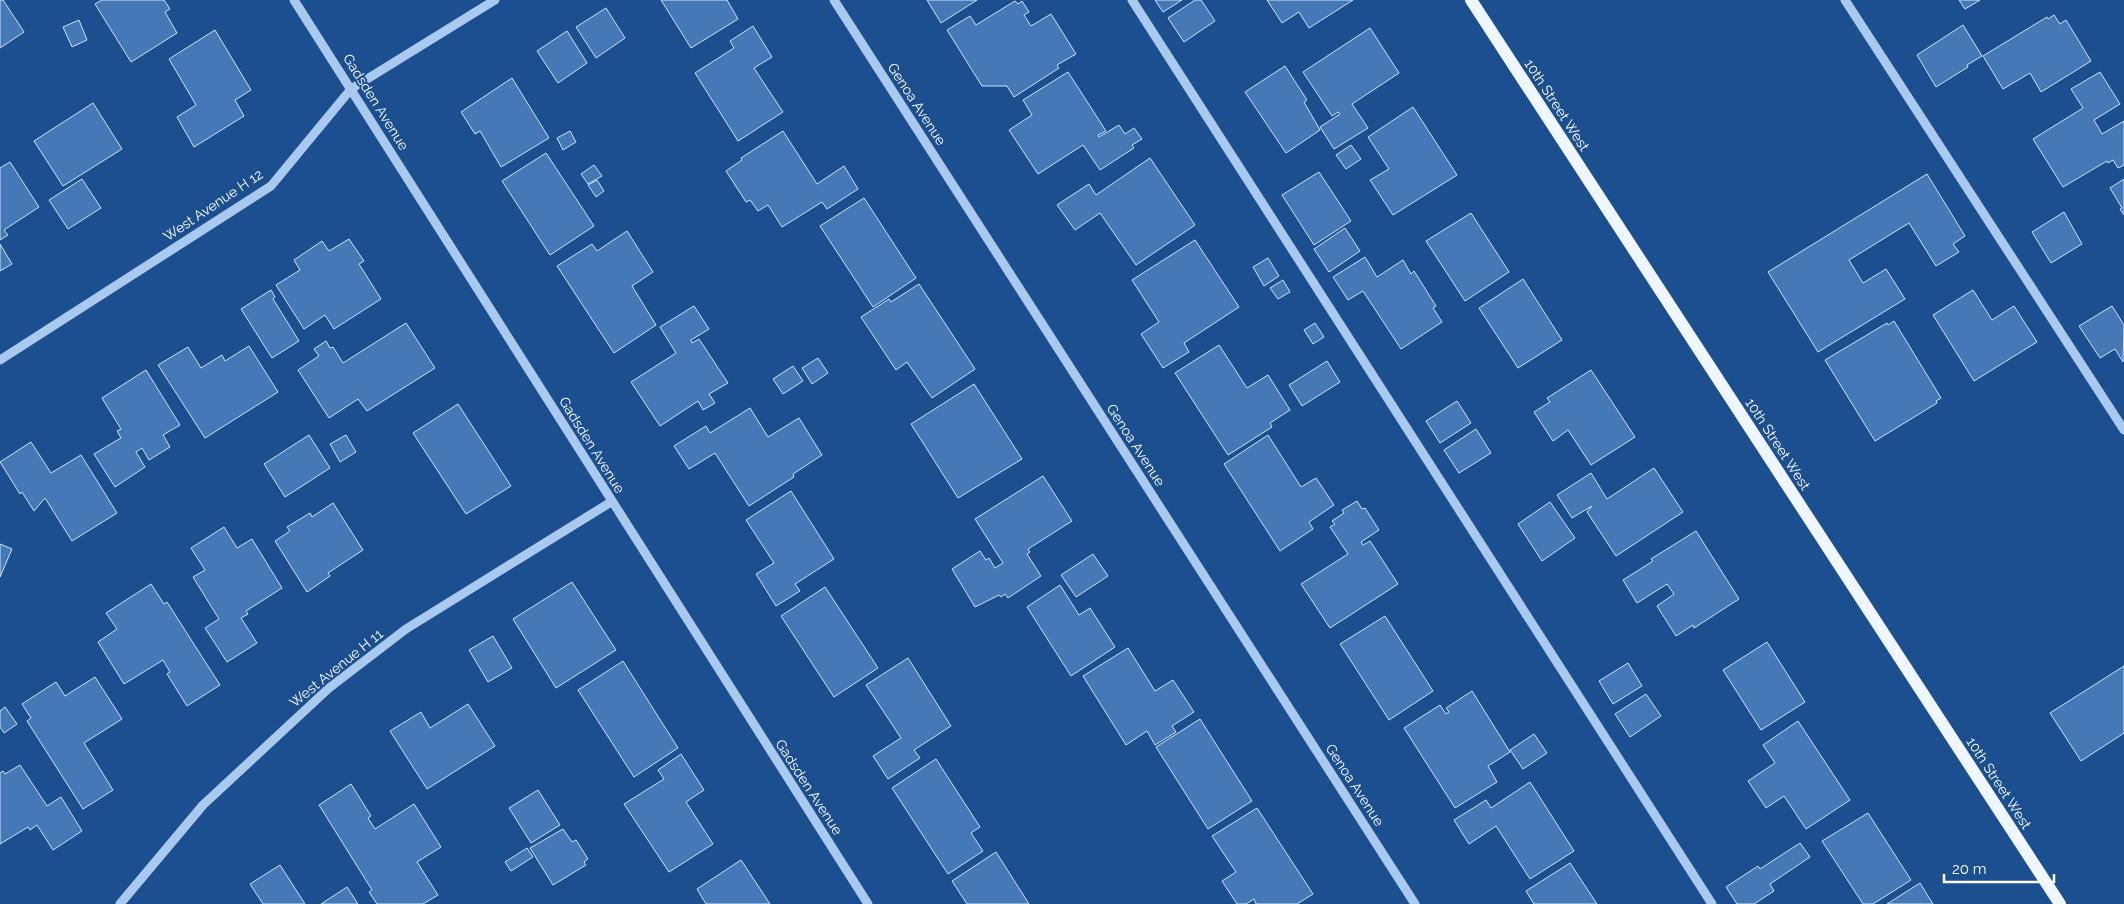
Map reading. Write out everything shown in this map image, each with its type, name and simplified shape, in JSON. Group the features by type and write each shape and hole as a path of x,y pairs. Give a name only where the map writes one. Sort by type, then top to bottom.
{"main road":[{"name":"10th Street West","path":"1471,0 2060,904"}],"street":[{"name":"Gadsden Avenue","path":"294,0 868,904"},
{"name":"West Avenue H 12","path":"0,360 271,186 352,89 495,0"},
{"name":"Genoa Avenue","path":"834,0 1415,904"},
{"path":"1132,0 1712,904"},
{"path":"1845,0 2124,430"},
{"name":"West Avenue H 11","path":"120,904 203,805 329,688 406,629 611,502"}],"building":[{"path":"0,0 3,0 24,32 0,48"},
{"path":"102,0 164,0 170,9 165,12 177,33 131,62 95,4"},
{"path":"661,0 727,0 738,19 691,48"},
{"path":"927,0 977,0 941,23"},
{"path":"1155,0 1182,0 1163,12"},
{"path":"1195,0 1201,0 1215,21 1184,42 1168,18"},
{"path":"1267,0 1353,0 1309,28 1299,12 1282,23"},
{"path":"1959,0 1980,0 1965,9"},
{"path":"1015,1 1018,4 1022,1 1029,12 1024,15 1031,26 1051,14 1076,54 1057,65 1059,68 1014,97 1007,86 982,86 947,30 970,16 976,25"},
{"path":"606,8 625,38 596,58 576,27"},
{"path":"2054,15 2060,24 2066,20 2091,61 2041,92 2030,73 2003,89 1983,56 2047,17 2048,19"},
{"path":"79,20 87,40 72,47 63,27"},
{"path":"1963,25 1982,56 1936,87 1917,55"},
{"path":"753,26 772,57 754,68 783,112 738,141 695,73 734,48 730,41"},
{"path":"1370,28 1399,73 1352,104 1368,128 1334,149 1320,127 1340,114 1338,112 1332,116 1303,72"},
{"path":"215,30 251,90 235,100 244,116 194,147 177,117 196,105 169,59"},
{"path":"567,31 587,63 558,83 537,51"},
{"path":"1285,66 1307,100 1304,102 1320,130 1286,153 1245,92"},
{"path":"1068,72 1106,131 1098,135 1099,137 1119,125 1125,134 1134,128 1142,139 1132,145 1134,148 1100,170 1083,145 1038,174 1009,130 1032,115 1023,100"},
{"path":"2100,72 2120,104 2094,120 2102,134 2124,121 2124,165 2118,168 2113,160 2108,163 2107,161 2063,187 2033,139 2083,108 2071,89"},
{"path":"512,78 549,138 501,167 480,131 475,134 461,112"},
{"path":"93,103 122,149 63,186 34,141"},
{"path":"1413,107 1457,175 1393,215 1370,180 1389,169 1368,137"},
{"path":"570,131 576,142 563,150 557,138"},
{"path":"783,131 817,184 844,166 858,189 827,209 822,202 782,227 768,205 758,211 750,200 746,202 726,171 742,160 741,158"},
{"path":"1351,145 1361,159 1346,169 1336,155"},
{"path":"546,153 594,226 550,255 502,181"},
{"path":"1150,158 1195,225 1136,265 1100,213 1075,230 1057,205 1089,184 1096,195"},
{"path":"10,162 39,207 4,230 8,235 0,240 0,168"},
{"path":"594,165 602,176 588,184 581,174"},
{"path":"1319,172 1351,221 1314,245 1282,195"},
{"path":"1927,174 1965,236 1953,244 1959,252 1936,266 1909,223 1849,260 1863,283 1886,269 1905,299 1818,352 1768,272"},
{"path":"82,179 101,208 68,229 49,200"},
{"path":"2124,179 2124,215 2110,188"},
{"path":"597,180 604,191 596,197 588,185"},
{"path":"864,198 916,278 873,307 820,226"},
{"path":"2064,212 2082,244 2051,263 2032,232"},
{"path":"1471,213 1509,272 1465,301 1426,241"},
{"path":"1345,228 1360,251 1329,272 1314,249"},
{"path":"627,231 653,272 632,286 656,325 614,353 557,266 592,244 597,251"},
{"path":"349,239 364,261 359,264 381,299 334,329 325,315 304,329 276,285 300,270 294,260 322,241 329,251"},
{"path":"1195,240 1239,307 1184,343 1189,352 1163,368 1141,334 1159,322 1132,280"},
{"path":"0,244 12,264 0,271"},
{"path":"1365,257 1377,277 1403,260 1411,274 1414,271 1436,306 1433,308 1442,322 1401,349 1363,291 1348,300 1333,277"},
{"path":"1268,258 1279,276 1264,286 1253,267"},
{"path":"1523,279 1562,340 1518,368 1479,308"},
{"path":"1283,280 1290,292 1278,299 1270,288"},
{"path":"919,284 975,369 932,398 907,362 896,370 861,317 889,299 891,302"},
{"path":"271,290 275,297 273,299 299,341 272,358 241,309"},
{"path":"1973,290 1992,320 2014,306 2037,342 1974,381 1933,315"},
{"path":"694,306 709,329 691,340 692,343 699,339 728,383 709,394 715,403 703,410 698,401 660,426 631,382 676,353 660,327"},
{"path":"2112,306 2124,325 2123,362 2115,349 2100,358 2079,326"},
{"path":"1894,321 1941,398 1936,401 1937,403 1875,441 1825,360 1887,323 1888,325"},
{"path":"406,323 435,368 367,411 358,399 329,418 298,370 319,356 314,349 326,341 330,348 333,347 343,363"},
{"path":"1315,323 1324,337 1313,344 1304,330"},
{"path":"1219,345 1247,388 1268,375 1290,410 1270,423 1272,427 1228,455 1175,373"},
{"path":"249,346 278,392 205,438 158,365 188,347 201,368 222,355 225,361"},
{"path":"818,358 828,373 812,384 802,368"},
{"path":"1327,361 1340,382 1302,406 1289,385"},
{"path":"793,366 803,381 783,394 773,379"},
{"path":"146,370 180,425 163,435 170,447 149,460 142,448 136,452 145,467 115,487 94,454 121,438 117,431 121,429 102,398"},
{"path":"1591,370 1635,437 1591,465 1568,430 1553,441 1534,412 1550,402 1547,398"},
{"path":"974,384 1022,459 958,498 911,424"},
{"path":"1457,401 1471,423 1440,443 1426,421"},
{"path":"458,404 511,486 466,514 413,433"},
{"path":"750,408 768,437 799,418 822,455 793,474 794,477 749,506 715,453 689,469 674,446 706,426 710,433"},
{"path":"1476,429 1491,453 1459,473 1444,450"},
{"path":"309,435 330,468 285,497 264,464"},
{"path":"346,435 356,452 340,462 330,444"},
{"path":"1268,435 1301,487 1316,478 1334,505 1309,522 1313,529 1280,551 1224,464"},
{"path":"31,442 51,473 81,455 117,513 72,541 45,498 34,511 22,492 20,494 0,462"},
{"path":"1654,468 1683,512 1616,556 1587,512 1592,506 1572,518 1557,495 1591,473 1607,499"},
{"path":"1043,476 1072,521 1028,549 1030,552 1027,554 1041,576 1008,598 1005,594 1001,597 999,595 975,607 952,569 980,551 986,560 989,558 995,568 1003,563 975,519"},
{"path":"791,491 834,559 795,584 800,591 776,606 756,574 774,563 746,520"},
{"path":"1357,501 1362,509 1365,508 1379,530 1361,542 1363,545 1370,541 1398,584 1330,628 1301,584 1348,554 1330,527 1335,524 1332,521 1344,513 1342,510"},
{"path":"1550,502 1575,538 1542,561 1518,524"},
{"path":"333,503 363,550 328,573 330,576 307,592 275,541 290,531 287,527 310,513 312,517"},
{"path":"224,527 237,548 252,539 282,588 246,611 248,614 241,618 257,643 227,662 205,628 219,619 193,577 205,570 191,548"},
{"path":"1696,531 1739,599 1694,628 1693,625 1676,636 1657,606 1674,594 1667,584 1637,603 1623,580 1653,561 1651,559"},
{"path":"0,544 12,549 0,577"},
{"path":"1093,554 1108,576 1076,597 1061,575"},
{"path":"572,582 616,650 556,688 513,619"},
{"path":"151,584 164,604 167,602 220,685 187,706 167,674 170,672 163,660 124,684 98,642 117,629 106,613"},
{"path":"1060,585 1079,615 1090,608 1115,647 1071,676 1027,607"},
{"path":"825,587 878,668 834,697 781,616"},
{"path":"1385,616 1433,691 1389,720 1340,644"},
{"path":"493,636 512,668 488,682 469,650"},
{"path":"1767,642 1805,702 1761,730 1723,670"},
{"path":"1128,648 1155,691 1173,680 1194,712 1172,726 1176,732 1155,745 1147,731 1126,745 1083,676"},
{"path":"908,658 951,726 914,750 920,758 888,779 873,756 901,738 866,685"},
{"path":"623,661 678,748 634,777 578,690"},
{"path":"1628,663 1642,686 1613,704 1599,681"},
{"path":"2124,666 2124,733 2081,761 2050,713"},
{"path":"95,677 122,719 84,743 113,790 83,809 27,721 31,718 22,704 56,682 65,696"},
{"path":"1472,691 1510,752 1488,766 1497,782 1455,808 1404,728 1440,705 1446,714 1449,712 1446,708"},
{"path":"1646,694 1661,716 1630,737 1615,714"},
{"path":"468,704 495,746 427,789 390,731 421,712 430,728"},
{"path":"5,707 17,724 4,733 0,727 0,711"},
{"path":"1200,719 1252,801 1208,829 1156,747"},
{"path":"1798,721 1850,800 1806,829 1784,796 1766,808 1748,781 1775,763 1763,745"},
{"path":"1534,734 1547,753 1523,769 1510,750"},
{"path":"681,754 704,790 686,802 713,844 669,872 624,804 664,779 658,770"},
{"path":"936,759 980,827 971,833 983,851 948,874 892,788"},
{"path":"20,765 47,806 61,797 82,831 53,850 37,825 30,830 28,827 0,844 0,773 3,771 5,774"},
{"path":"1530,782 1574,851 1530,879 1496,826 1469,844 1454,820 1486,800 1491,808"},
{"path":"351,784 371,816 368,818 375,829 414,804 441,847 417,862 438,895 423,904 377,904 369,892 372,890 319,805"},
{"path":"538,790 560,825 531,843 509,808"},
{"path":"1257,808 1313,894 1297,904 1256,904 1254,899 1246,904 1237,904 1222,881 1236,872 1212,836"},
{"path":"1868,813 1911,880 1873,904 1863,904 1822,841"},
{"path":"563,829 572,842 576,840 588,859 584,862 586,865 553,885 530,848"},
{"path":"1800,843 1810,857 1770,884 1774,891 1754,904 1737,904 1726,887 1758,866 1760,869"},
{"path":"527,848 533,857 511,871 505,862"},
{"path":"996,852 1029,904 967,904 952,881"},
{"path":"741,860 770,904 706,904 697,889"},
{"path":"1570,863 1597,904 1534,904 1526,891"},
{"path":"280,865 305,904 263,904 250,884"},
{"path":"1920,883 1933,904 1887,904"},
{"path":"347,887 358,904 321,904"}]}
